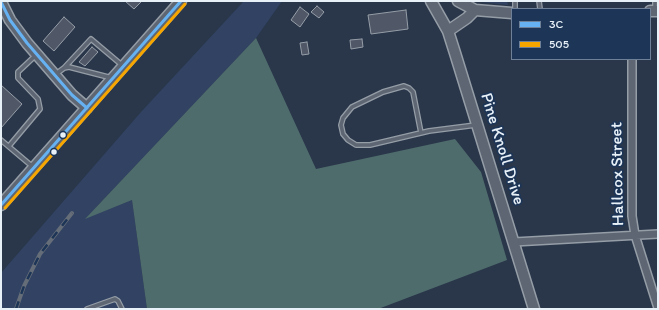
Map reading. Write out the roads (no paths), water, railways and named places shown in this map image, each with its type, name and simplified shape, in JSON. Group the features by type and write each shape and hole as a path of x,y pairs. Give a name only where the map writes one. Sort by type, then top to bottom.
{"street":[{"path":"1,205 181,1"},
{"name":"Pine Knoll Drive","path":"431,1 448,31 534,309"},
{"path":"458,1 475,10 511,13"},
{"path":"1,2 10,20 37,54 87,108"},
{"path":"448,31 467,18 475,10"},
{"name":"Hallcox Street","path":"632,60 632,204 635,235 658,308"},
{"path":"514,242 658,234"}],"lane":[{"path":"55,75 64,68 91,39 123,67"},
{"path":"9,146 40,109 38,99 18,78 18,72 37,54"},
{"path":"64,68 69,67 114,78"},
{"path":"421,132 413,92 404,86 383,92 352,107 343,118 341,125 343,134 348,140 356,145 370,145 421,132 478,125"},
{"path":"1,140 34,168"},
{"path":"87,309 115,299 118,300 122,309"}],"railway":[{"path":"16,309 24,286 40,254 72,213"}]}
